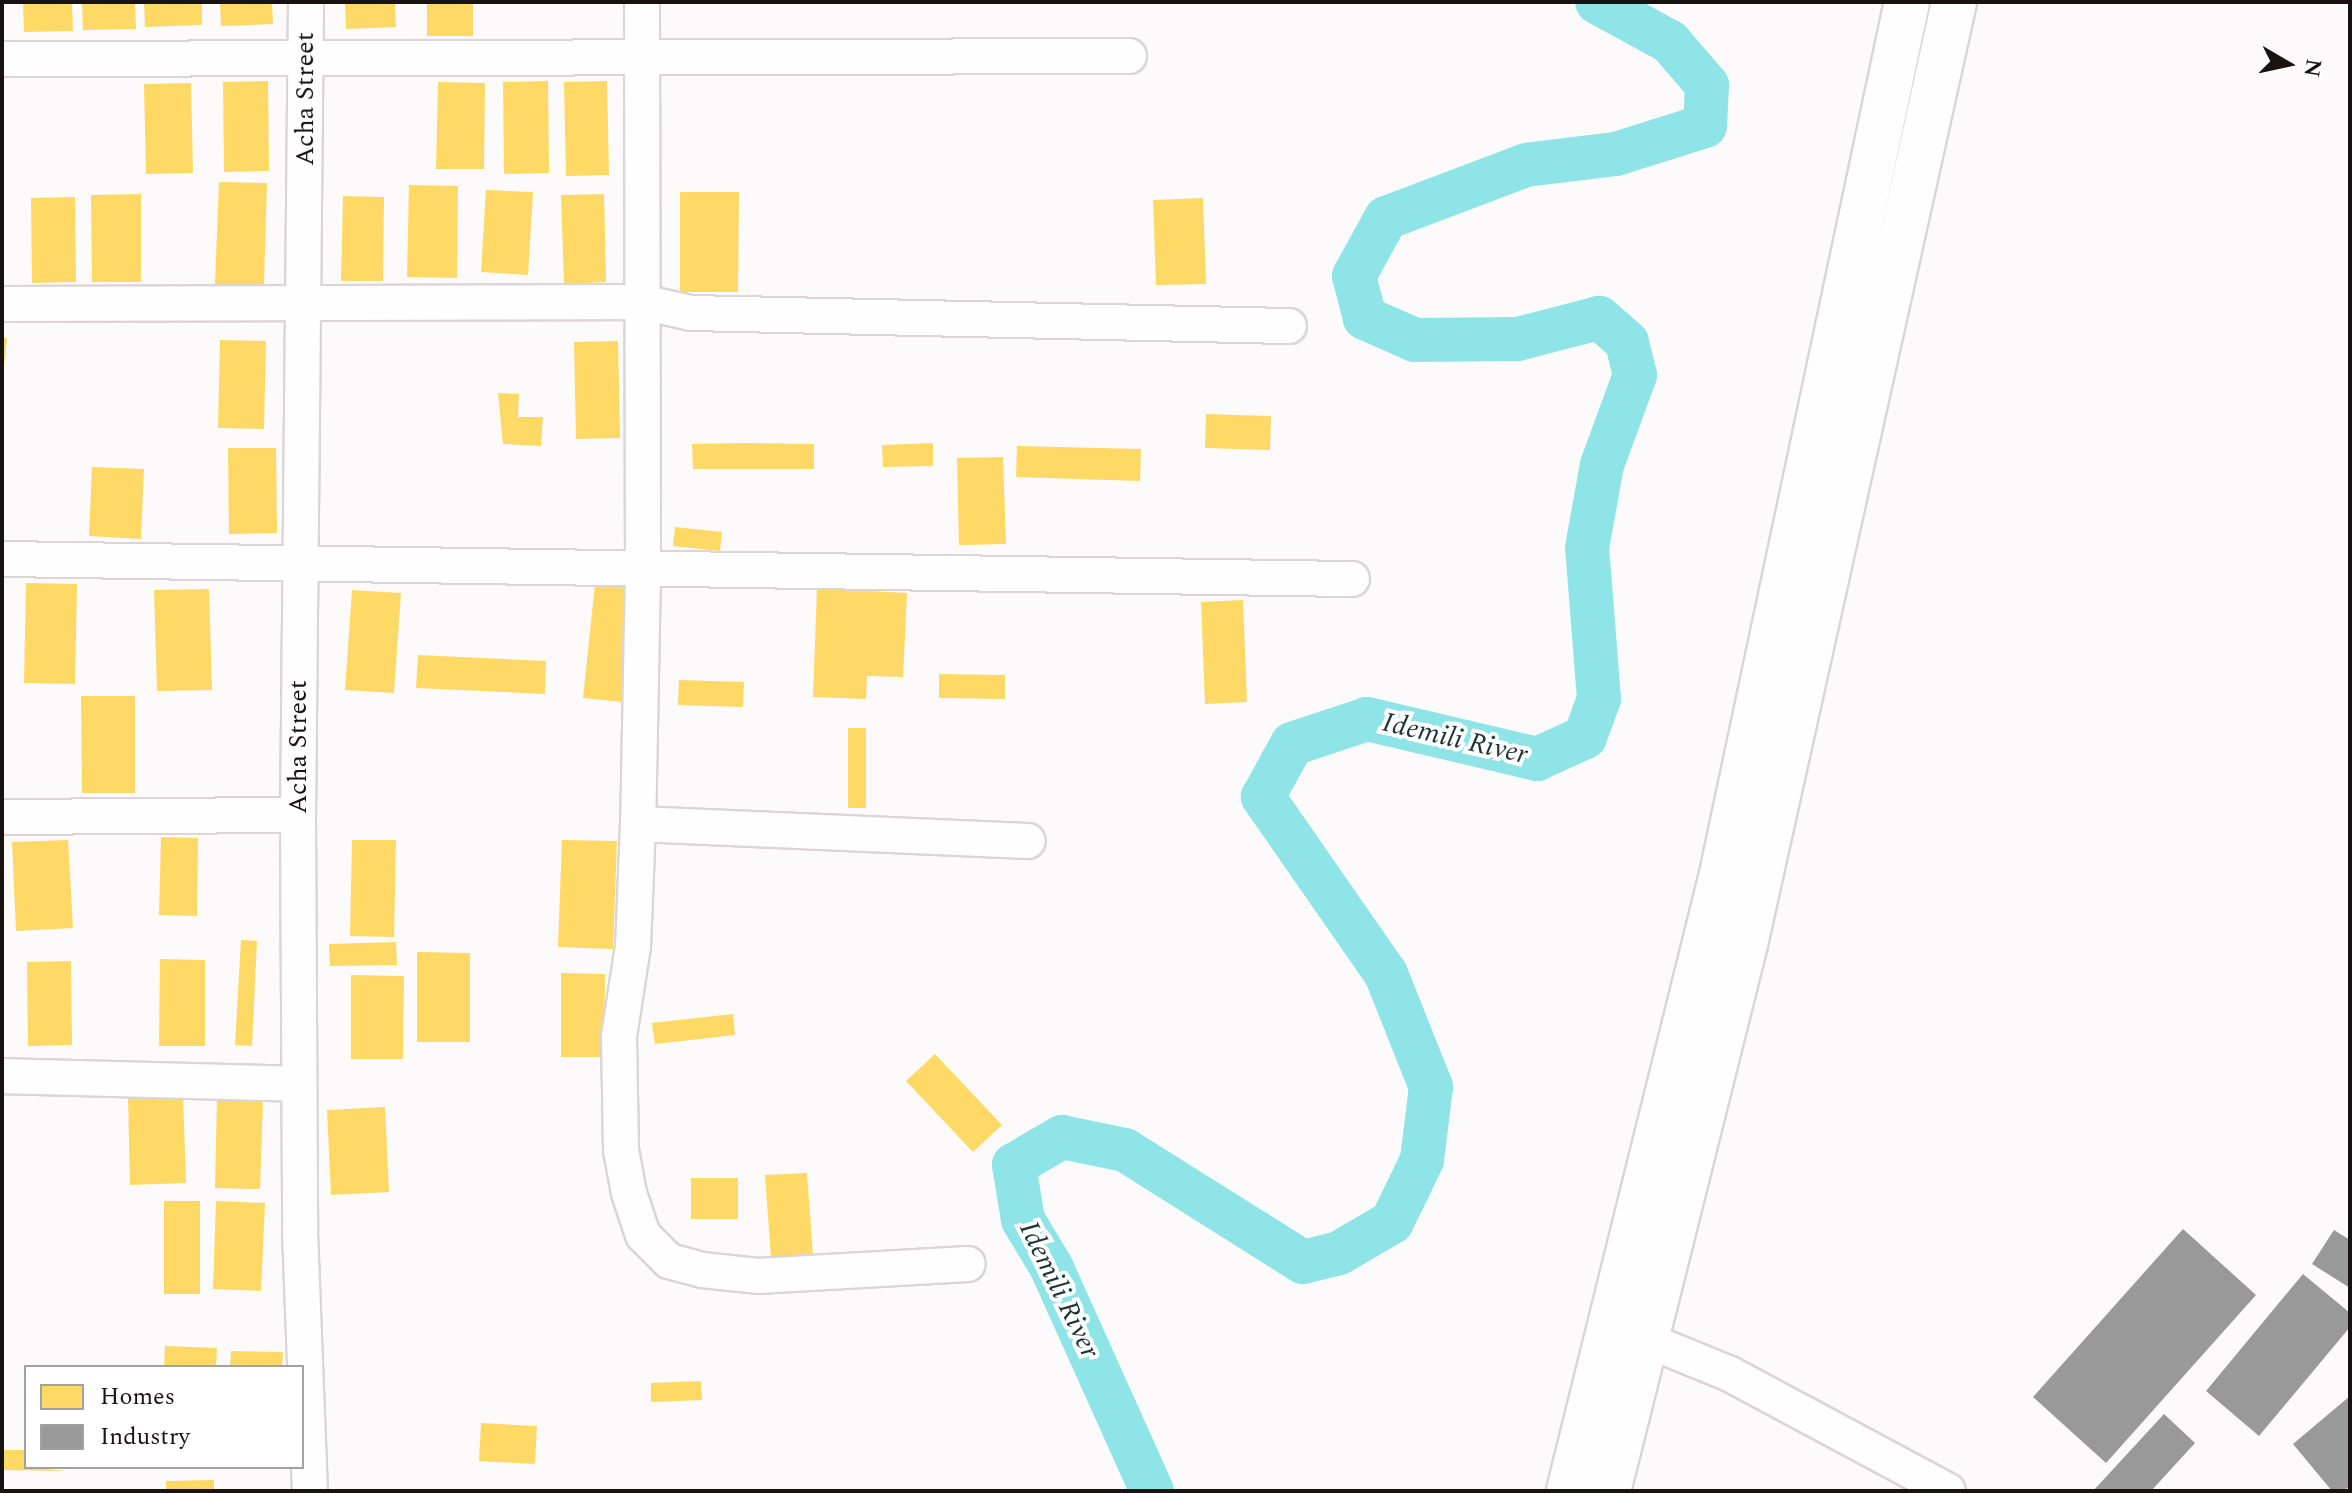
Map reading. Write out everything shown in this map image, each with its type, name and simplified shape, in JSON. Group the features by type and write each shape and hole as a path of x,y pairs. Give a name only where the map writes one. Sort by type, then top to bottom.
{"highway":[{"path":"1569,1491 1719,889 1907,2"},
{"path":"1608,1491 1649,1341 1745,944 1954,2"}],"street":[{"name":"Acha Street","path":"306,2 298,815 299,1084 310,1491"},
{"path":"642,2 643,572 633,946 619,1036 621,1150 643,1235 669,1261 758,1276 968,1264"},
{"path":"2,59 306,61 1129,56"},
{"path":"2,304 642,302 691,313 1289,326"},
{"path":"2,559 643,572 1352,579"},
{"path":"2,817 298,815"},
{"path":"638,824 1028,841"},
{"path":"2,1076 299,1084"},
{"path":"1649,1341 1730,1374 1948,1491"}],"building: Homes":[{"path":"23,2 72,2 73,31 24,32"},
{"path":"82,2 135,2 136,29 83,30"},
{"path":"144,2 202,2 202,25 145,27"},
{"path":"220,2 272,2 273,24 221,26"},
{"path":"345,2 395,2 396,27 346,29"},
{"path":"427,2 473,2 473,36 427,36"},
{"path":"268,81 269,171 224,172 223,82"},
{"path":"548,81 549,173 504,174 503,82"},
{"path":"607,81 609,175 566,176 564,82"},
{"path":"438,82 485,83 484,169 436,169"},
{"path":"191,83 193,173 146,174 144,84"},
{"path":"219,182 267,183 264,286 215,284"},
{"path":"409,185 458,186 457,278 407,277"},
{"path":"486,190 533,192 528,275 481,272"},
{"path":"680,192 739,192 738,292 680,292"},
{"path":"141,194 141,282 92,282 91,195"},
{"path":"604,194 606,282 564,284 561,195"},
{"path":"343,196 384,197 383,281 341,281"},
{"path":"75,197 76,282 32,283 31,198"},
{"path":"1203,198 1206,284 1156,285 1153,200"},
{"path":"2,338 7,338 4,367 2,367"},
{"path":"220,340 266,341 264,429 218,428"},
{"path":"618,341 620,438 576,439 574,342"},
{"path":"498,393 519,394 518,417 543,417 541,446 503,444"},
{"path":"1206,414 1271,416 1270,450 1205,448"},
{"path":"933,443 933,466 883,467 882,445"},
{"path":"692,444 814,444 814,469 693,469"},
{"path":"1017,446 1141,449 1140,481 1016,477"},
{"path":"228,448 276,448 277,533 229,534"},
{"path":"1003,457 1006,544 959,545 957,458"},
{"path":"92,467 144,469 141,539 89,536"},
{"path":"675,527 722,532 720,551 673,546"},
{"path":"26,583 77,584 75,684 24,683"},
{"path":"595,584 634,588 623,702 583,698"},
{"path":"817,588 907,593 903,677 867,676 866,699 813,697"},
{"path":"209,589 212,690 157,691 154,590"},
{"path":"352,590 401,593 394,693 345,690"},
{"path":"1243,600 1247,702 1205,704 1201,602"},
{"path":"418,655 546,661 545,694 416,688"},
{"path":"939,674 1005,675 1005,699 939,698"},
{"path":"679,680 744,682 743,707 678,705"},
{"path":"81,696 135,696 135,793 82,793"},
{"path":"848,728 866,728 866,808 848,808"},
{"path":"161,837 198,838 197,916 159,915"},
{"path":"68,840 73,928 16,931 12,842"},
{"path":"352,840 396,840 394,937 350,936"},
{"path":"562,840 617,841 613,949 558,947"},
{"path":"241,940 257,941 252,1046 235,1045"},
{"path":"396,942 397,965 330,966 329,944"},
{"path":"417,952 470,953 470,1042 417,1042"},
{"path":"160,959 205,960 205,1046 159,1046"},
{"path":"71,961 72,1045 28,1046 27,962"},
{"path":"561,973 605,974 604,1057 561,1057"},
{"path":"351,975 404,976 403,1059 351,1059"},
{"path":"733,1014 735,1035 655,1044 652,1023"},
{"path":"935,1054 1002,1125 973,1152 906,1081"},
{"path":"183,1094 186,1183 130,1185 128,1096"},
{"path":"217,1099 263,1100 260,1189 215,1188"},
{"path":"385,1107 389,1192 331,1195 327,1110"},
{"path":"807,1173 813,1256 771,1258 765,1175"},
{"path":"691,1178 738,1178 738,1219 691,1219"},
{"path":"164,1201 200,1201 200,1294 164,1294"},
{"path":"216,1201 265,1203 261,1291 213,1289"},
{"path":"165,1346 217,1348 216,1365 164,1365"},
{"path":"231,1351 283,1352 282,1365 230,1365"},
{"path":"701,1381 702,1400 651,1402 651,1383"},
{"path":"481,1423 537,1426 535,1464 479,1461"},
{"path":"2,1450 24,1450 24,1469 68,1471 2,1470"},
{"path":"214,1480 214,1491 166,1491 166,1481"}],"building: Industry":[{"path":"2183,1229 2256,1295 2106,1463 2033,1397"},
{"path":"2334,1230 2350,1240 2350,1288 2312,1264"},
{"path":"2303,1274 2350,1313 2350,1327 2259,1436 2206,1391"},
{"path":"2350,1396 2350,1488 2332,1491 2293,1444"},
{"path":"2164,1414 2195,1443 2151,1491 2093,1491"}],"waterway":[{"name":"Idemili River","path":"1152,1491 1052,1268 1023,1220 1014,1165 1062,1137 1125,1150 1303,1262 1339,1253 1392,1222 1422,1160 1431,1087 1386,974 1263,797 1292,744 1367,719 1537,759 1585,737 1599,699 1587,548 1602,465 1635,375 1627,342 1599,318 1518,339 1415,340 1365,318 1354,276 1386,218 1526,165 1616,154 1705,126 1707,85 1670,42 1597,2"}]}
